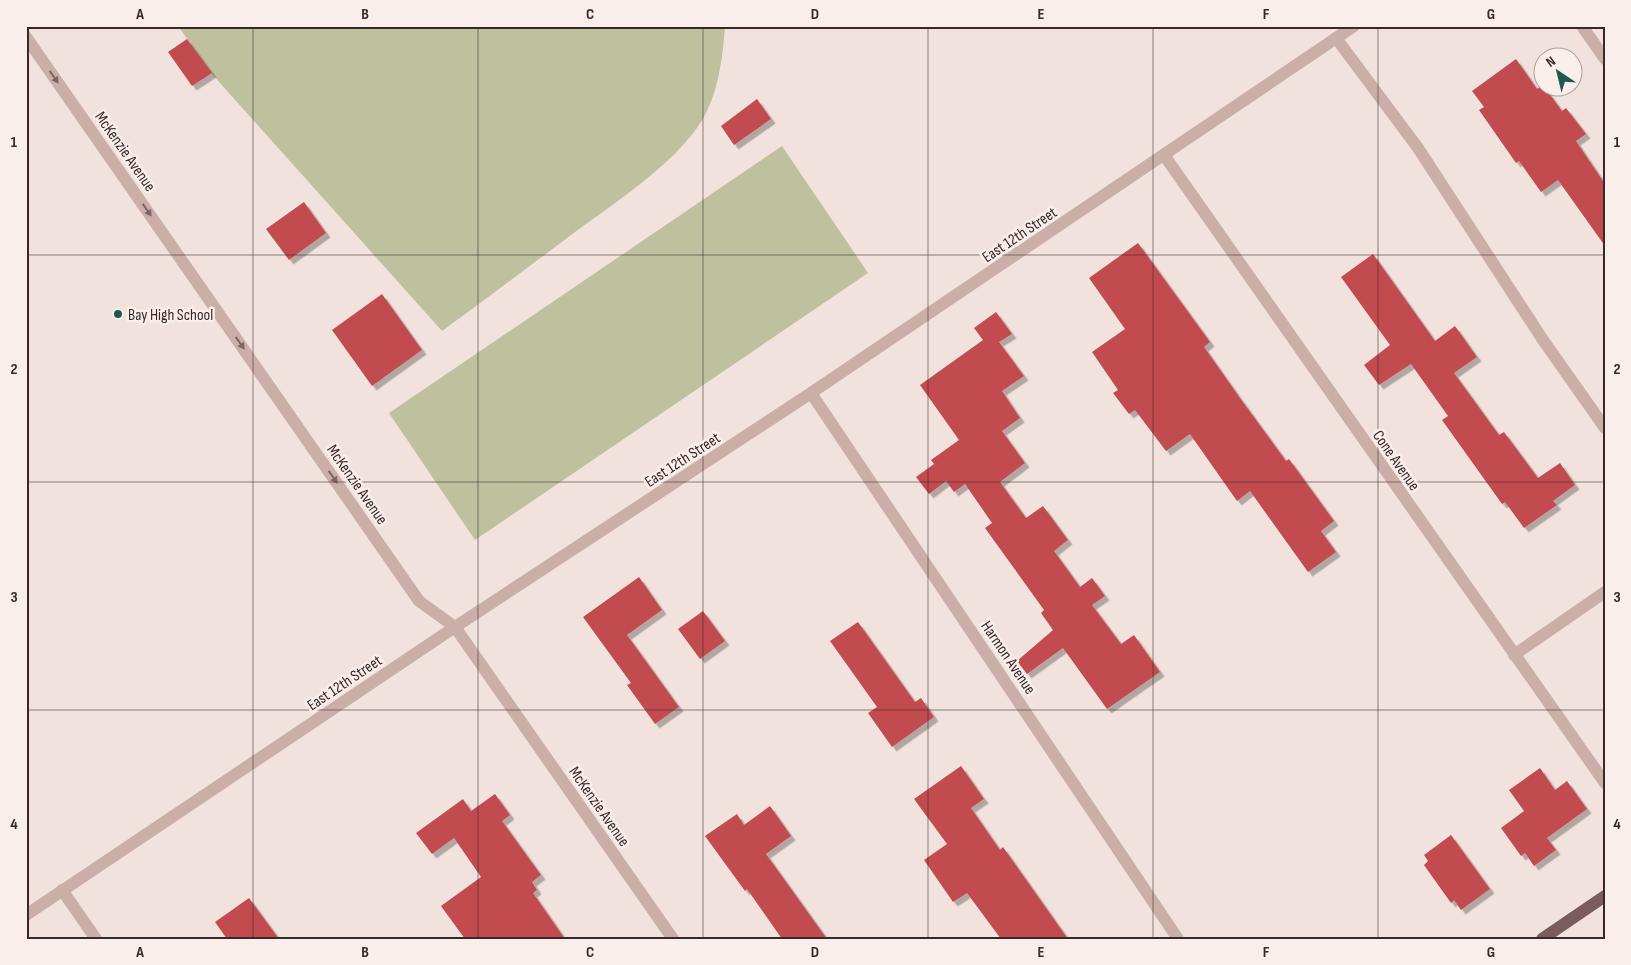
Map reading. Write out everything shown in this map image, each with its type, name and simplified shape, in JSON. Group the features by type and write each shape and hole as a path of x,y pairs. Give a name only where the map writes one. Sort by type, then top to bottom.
{"main road":[{"path":"1542,939 1605,896"}],"street":[{"name":"East 12th Street","path":"26,915 455,627 811,394 1354,26"},
{"path":"1582,26 1605,59"},
{"name":"McKenzie Avenue","path":"26,37 420,601 455,627 673,939"},
{"path":"1336,38 1418,148 1543,340 1605,428"},
{"name":"Cone Avenue","path":"1164,155 1605,783"},
{"name":"Harmon Avenue","path":"811,394 1178,939"},
{"path":"1514,655 1605,592"},
{"path":"62,890 96,939"}],"green space":[{"path":"178,26 725,26 720,70 715,91 707,111 697,128 684,144 632,191 442,331 212,74"},
{"path":"782,146 868,273 475,540 389,413"}],"building":[{"path":"187,39 212,73 192,86 168,52"},
{"path":"1516,59 1534,85 1534,98 1552,98 1562,111 1566,108 1586,134 1576,141 1605,184 1605,246 1558,180 1541,192 1519,161 1516,163 1479,110 1484,107 1472,91"},
{"path":"757,99 771,119 734,145 721,126"},
{"path":"304,202 326,233 289,260 266,229"},
{"path":"1138,243 1210,342 1204,347 1286,461 1289,459 1334,521 1321,531 1336,552 1308,572 1250,491 1237,501 1190,434 1166,451 1135,410 1129,414 1113,393 1118,390 1092,352 1125,329 1089,278"},
{"path":"1373,254 1435,341 1455,326 1477,357 1454,373 1499,435 1504,432 1538,478 1560,463 1575,485 1553,501 1557,505 1524,528 1505,502 1502,504 1442,420 1448,416 1411,364 1379,385 1364,365 1390,345 1341,277"},
{"path":"382,294 422,350 372,386 332,330"},
{"path":"996,312 1012,334 999,342 1024,376 1002,391 1020,418 1002,431 1025,463 1000,482 1026,518 1043,506 1068,540 1054,551 1080,587 1092,578 1105,596 1092,605 1121,644 1134,635 1160,672 1107,709 1063,648 1027,674 1017,661 1053,630 1041,613 1044,610 985,528 992,523 965,484 954,492 946,481 929,494 916,477 934,464 931,460 959,440 920,385 983,340 974,328"},
{"path":"639,577 662,610 627,635 679,707 655,724 627,685 631,683 583,617"},
{"path":"703,611 725,641 700,659 678,629"},
{"path":"858,622 915,702 921,698 934,717 892,747 868,713 877,707 830,641"},
{"path":"961,766 984,799 971,808 1000,850 1003,847 1068,939 1001,939 967,893 953,902 924,860 947,844 914,799"},
{"path":"1540,768 1555,790 1567,781 1587,809 1547,838 1556,850 1534,866 1525,853 1521,856 1501,828 1524,811 1509,790"},
{"path":"495,794 510,815 502,821 541,875 532,882 537,890 533,893 565,939 465,939 441,906 481,877 454,838 432,854 416,833 463,799 471,811"},
{"path":"770,806 791,836 766,854 827,939 782,939 747,889 745,891 705,836 737,814 744,825"},
{"path":"1451,835 1490,889 1461,910 1454,900 1451,903 1424,865 1428,861 1424,855"},
{"path":"249,898 279,939 227,939 215,922"}],"place":[{"name":"Bay High School","path":"118,314"}]}
